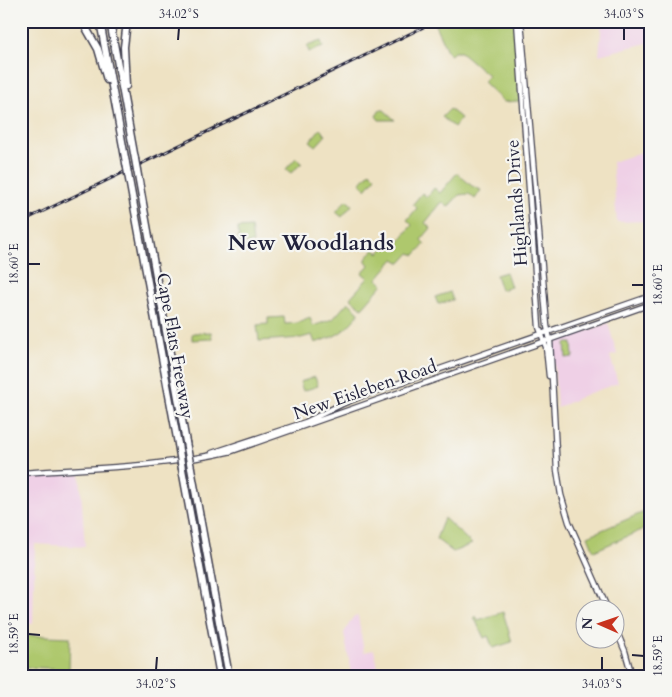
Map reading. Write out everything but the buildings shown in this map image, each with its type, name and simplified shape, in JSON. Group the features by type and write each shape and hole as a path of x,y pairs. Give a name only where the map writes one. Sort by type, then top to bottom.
{"highway":[{"path":"82,21 92,37 101,59 122,142"},
{"name":"Cape Flats Freeway","path":"100,21 220,676"},
{"name":"Cape Flats Freeway","path":"110,21 229,676"},
{"path":"127,21 124,68 133,149"}],"main road":[{"name":"Highlands Drive","path":"517,21 541,334 551,382"},
{"name":"Highlands Drive","path":"521,21 550,340 558,476 562,501 569,522 604,600"},
{"name":"New Eisleben Road","path":"194,458 243,444 306,422 362,396 651,296"},
{"name":"New Eisleben Road","path":"21,473 142,465 194,458 244,448 651,304"},
{"path":"624,650 632,676"}],"shaded area":[{"path":"602,21 651,21 651,42 599,55"},
{"path":"651,149 651,221 617,222 612,162"},
{"path":"608,323 617,354 610,356 618,383 587,394 557,408 553,345 558,341"},
{"path":"80,474 85,547 35,544 33,624 21,623 21,476"},
{"path":"358,616 364,652 374,650 380,676 352,676 344,633 353,617"}],"green space":[{"path":"439,21 515,21 520,101 504,102 483,82 488,75 461,52 454,52 451,55 448,53 434,23"},
{"path":"321,41 323,47 309,52 307,46"},
{"path":"450,109 461,118 454,127 442,117"},
{"path":"380,110 384,110 395,120 379,120 376,116"},
{"path":"320,129 326,135 316,146 310,141"},
{"path":"296,158 302,163 291,173 286,169"},
{"path":"370,172 376,177 366,189 361,185 361,182"},
{"path":"457,173 472,186 481,190 475,199 469,194 459,195 448,207 442,202 425,223 431,228 421,240 425,244 415,255 410,253 401,263 394,259 377,279 383,284 362,308 350,298 368,278 362,273 369,265 366,259 374,249 379,253 389,241 395,246 412,225 407,220 417,208 413,204 422,193 427,197 434,188 440,193"},
{"path":"346,200 352,205 342,217 336,212"},
{"path":"251,227 253,243 239,244 238,228"},
{"path":"506,272 511,287 501,290 496,275"},
{"path":"450,292 453,300 438,304 435,297"},
{"path":"348,302 359,314 344,330 335,336 315,343 312,335 301,338 259,341 257,325 268,324 268,318 284,317 285,324 298,323 310,318 313,326 333,319"},
{"path":"211,332 211,339 192,340 193,333"},
{"path":"565,343 572,343 573,357 566,358"},
{"path":"315,377 318,386 303,391 300,382"},
{"path":"651,509 651,526 594,551 588,536"},
{"path":"444,518 472,544 453,552 436,539"},
{"path":"503,612 512,642 493,648 488,636 484,638 474,617 476,616 478,620"},
{"path":"23,635 70,637 69,669 21,667"}],"railway":[{"path":"21,222 436,21"}],"district":[{"name":"New Woodlands","path":"311,243"}]}
